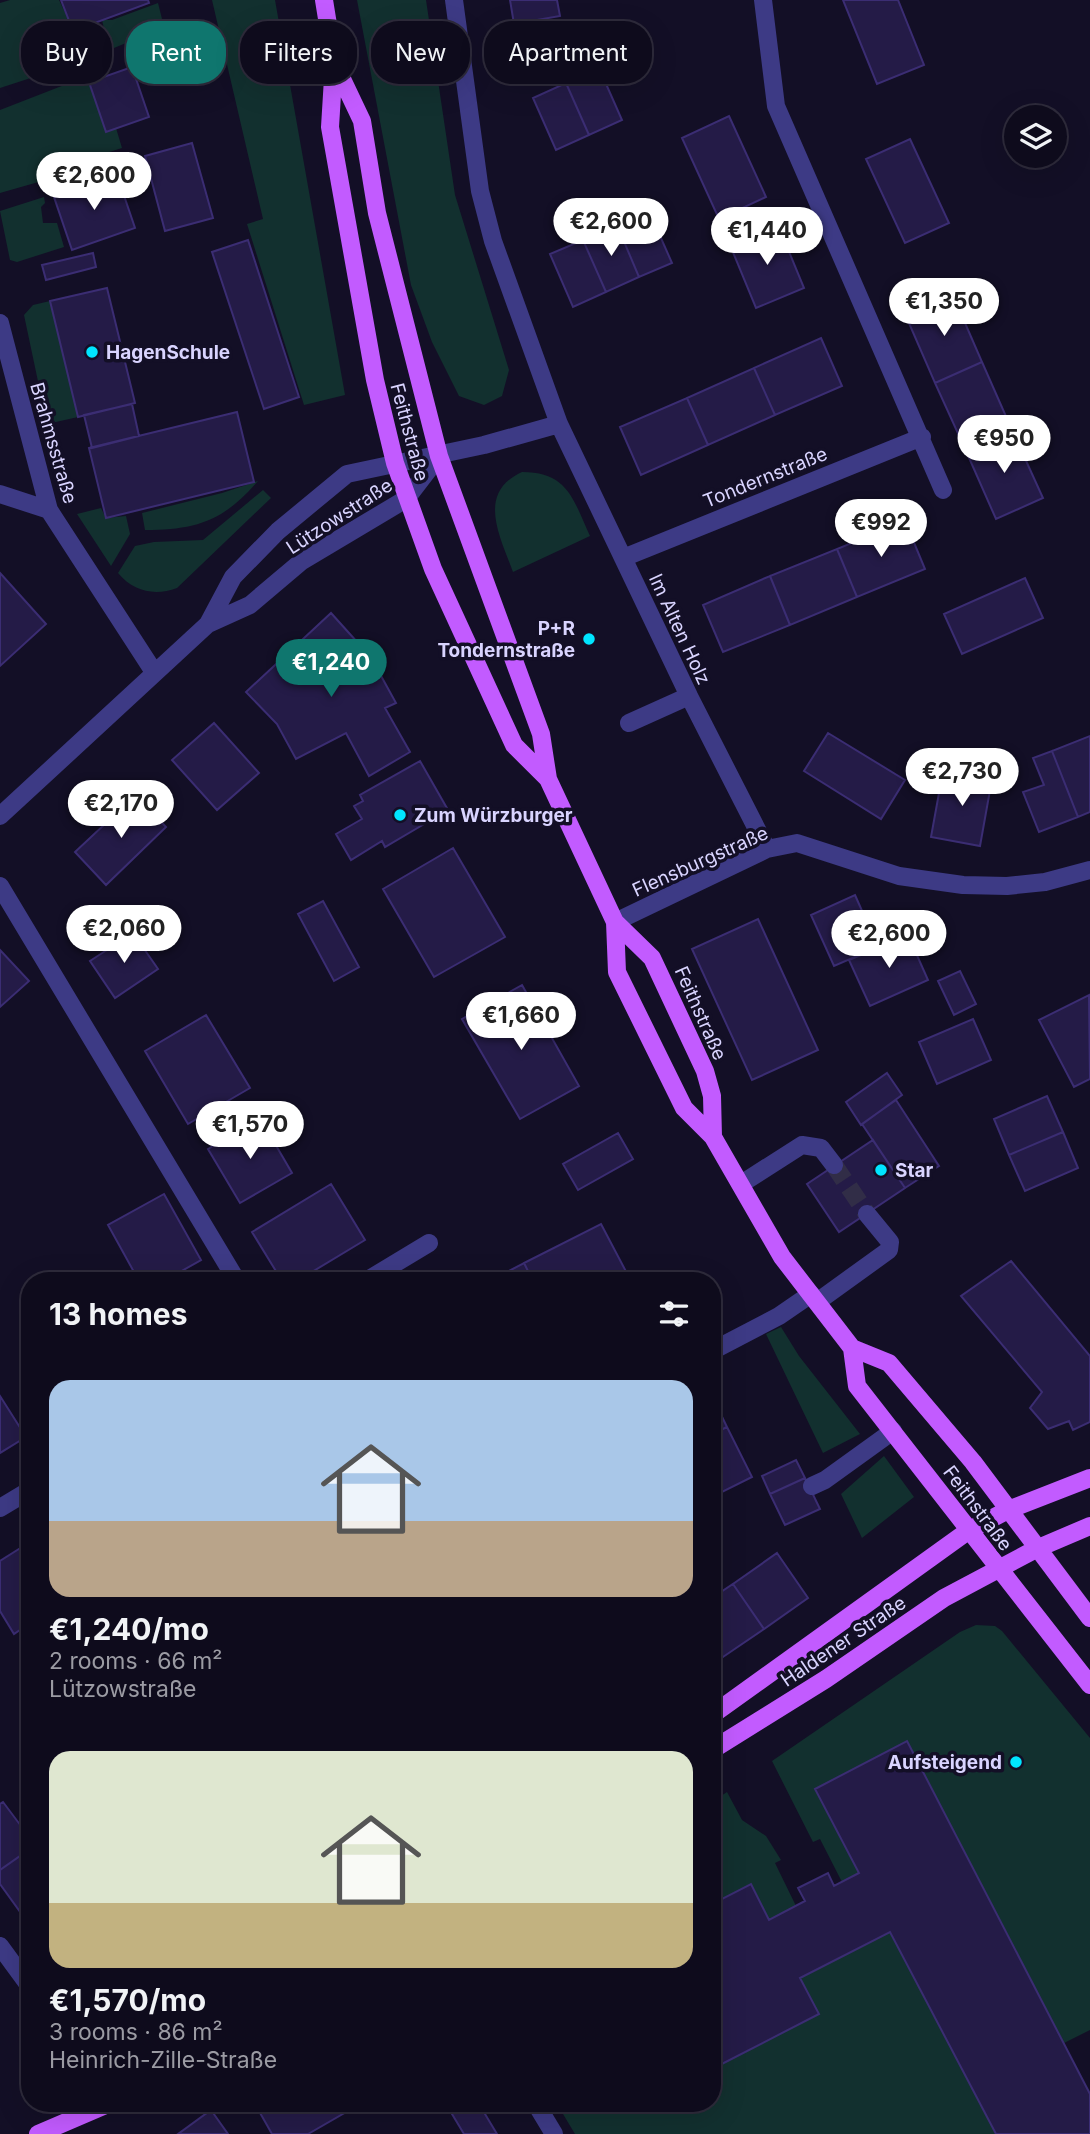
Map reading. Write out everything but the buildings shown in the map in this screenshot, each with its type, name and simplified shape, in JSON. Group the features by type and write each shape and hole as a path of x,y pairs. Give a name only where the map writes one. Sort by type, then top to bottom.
{"main road":[{"name":"Feithstraße","path":"324,0 327,21"},
{"name":"Feithstraße","path":"333,84 330,127 375,380 406,499 445,596 514,745 548,779"},
{"name":"Feithstraße","path":"344,84 362,121 380,226 439,456 541,734 548,779 615,922 652,957 690,1037 712,1096 713,1137"},
{"name":"Feithstraße","path":"615,922 617,972 684,1108 713,1137 782,1257 852,1348 857,1386 1090,1685"},
{"name":"Feithstraße","path":"852,1348 889,1363 973,1462 1090,1618"},
{"name":"Haldener Straße","path":"721,1709 968,1531 1008,1510 1090,1478"},
{"name":"Haldener Straße","path":"721,1744 815,1686 944,1598 997,1568 1090,1526"},
{"path":"38,2134 88,2112"}],"street":[{"name":"Im Alten Holz","path":"454,0 480,191 493,241 559,424 689,696 767,849"},
{"path":"763,0 776,106 943,490"},
{"name":"Brahmsstraße","path":"0,323 49,510 154,671"},
{"path":"439,456 559,424"},
{"name":"Tondernstraße","path":"623,558 922,437"},
{"name":"Lützowstraße","path":"208,624 233,577 278,531 347,474 439,456"},
{"name":"Lützowstraße","path":"0,816 208,624 250,605 302,561 406,499 439,456"},
{"path":"0,494 49,510"},
{"path":"628,723 689,696"},
{"name":"Flensburgstraße","path":"615,922 767,849 797,843 899,876 962,884 1007,886 1045,881 1090,870"},
{"path":"0,886 232,1272"},
{"path":"741,1184 802,1145 821,1148 834,1165"},
{"path":"721,1346 814,1298 889,1250 890,1242 867,1214"},
{"path":"381,1272 429,1244"},
{"path":"812,1486 825,1480 893,1431"},
{"path":"0,1508 21,1495"},
{"path":"0,1946 21,1975"},
{"path":"541,2112 554,2134"}],"green space":[{"path":"10,0 59,0 69,21 21,21 21,81 0,88 0,3"},
{"path":"212,0 275,0 279,21 240,21 240,84 290,84 345,395 304,405 247,224 263,219 226,60 226,21 217,21"},
{"path":"357,0 426,0 429,21 371,21 371,74"},
{"path":"158,3 162,21 126,21 126,43 112,49 112,21 102,20 112,20"},
{"path":"67,84 90,84 106,131 116,128 122,148 55,169 56,177 0,193 0,110"},
{"path":"373,84 438,84 455,195 509,370 502,396 484,405 459,396 432,342 411,285"},
{"path":"44,197 45,203 41,207 43,223 57,223 64,247 17,262 10,260 0,211"},
{"path":"50,301 78,417 47,424 24,315 33,305"},
{"path":"522,472 537,473 559,482 573,499 590,536 513,572 498,530 496,503 499,491"},
{"path":"258,481 233,506 208,520 179,528 145,530 142,513"},
{"path":"263,490 271,498 177,588 161,592 145,591 118,573 135,546 154,542 203,540"},
{"path":"101,508 106,518 126,516 130,534 111,566 77,514"},
{"path":"781,1327 799,1356 860,1434 823,1453 766,1334"},
{"path":"884,1456 914,1497 862,1538 841,1494"},
{"path":"976,1625 995,1626 1002,1631 1090,1738 1090,2030 1064,2043 907,1741 815,1789 859,1873 842,1882 820,1839 813,1842 772,1761 960,1632"},
{"path":"727,1792 742,1820 766,1836 781,1860 775,1863 796,1906 769,1920 751,1884 721,1899 721,1796"},
{"path":"890,1932 996,2134 575,2134 562,2112 721,2112 721,2064 818,2014 800,1978"}],"tunnel":[{"path":"834,1165 867,1214"}],"place":[{"name":"HagenSchule","path":"92,352"},
{"name":"P+R Tondernstraße","path":"589,639"},
{"name":"Zum Würzburger","path":"400,815"},
{"name":"Star","path":"881,1170"},
{"name":"Aufsteigend","path":"1016,1762"}]}
